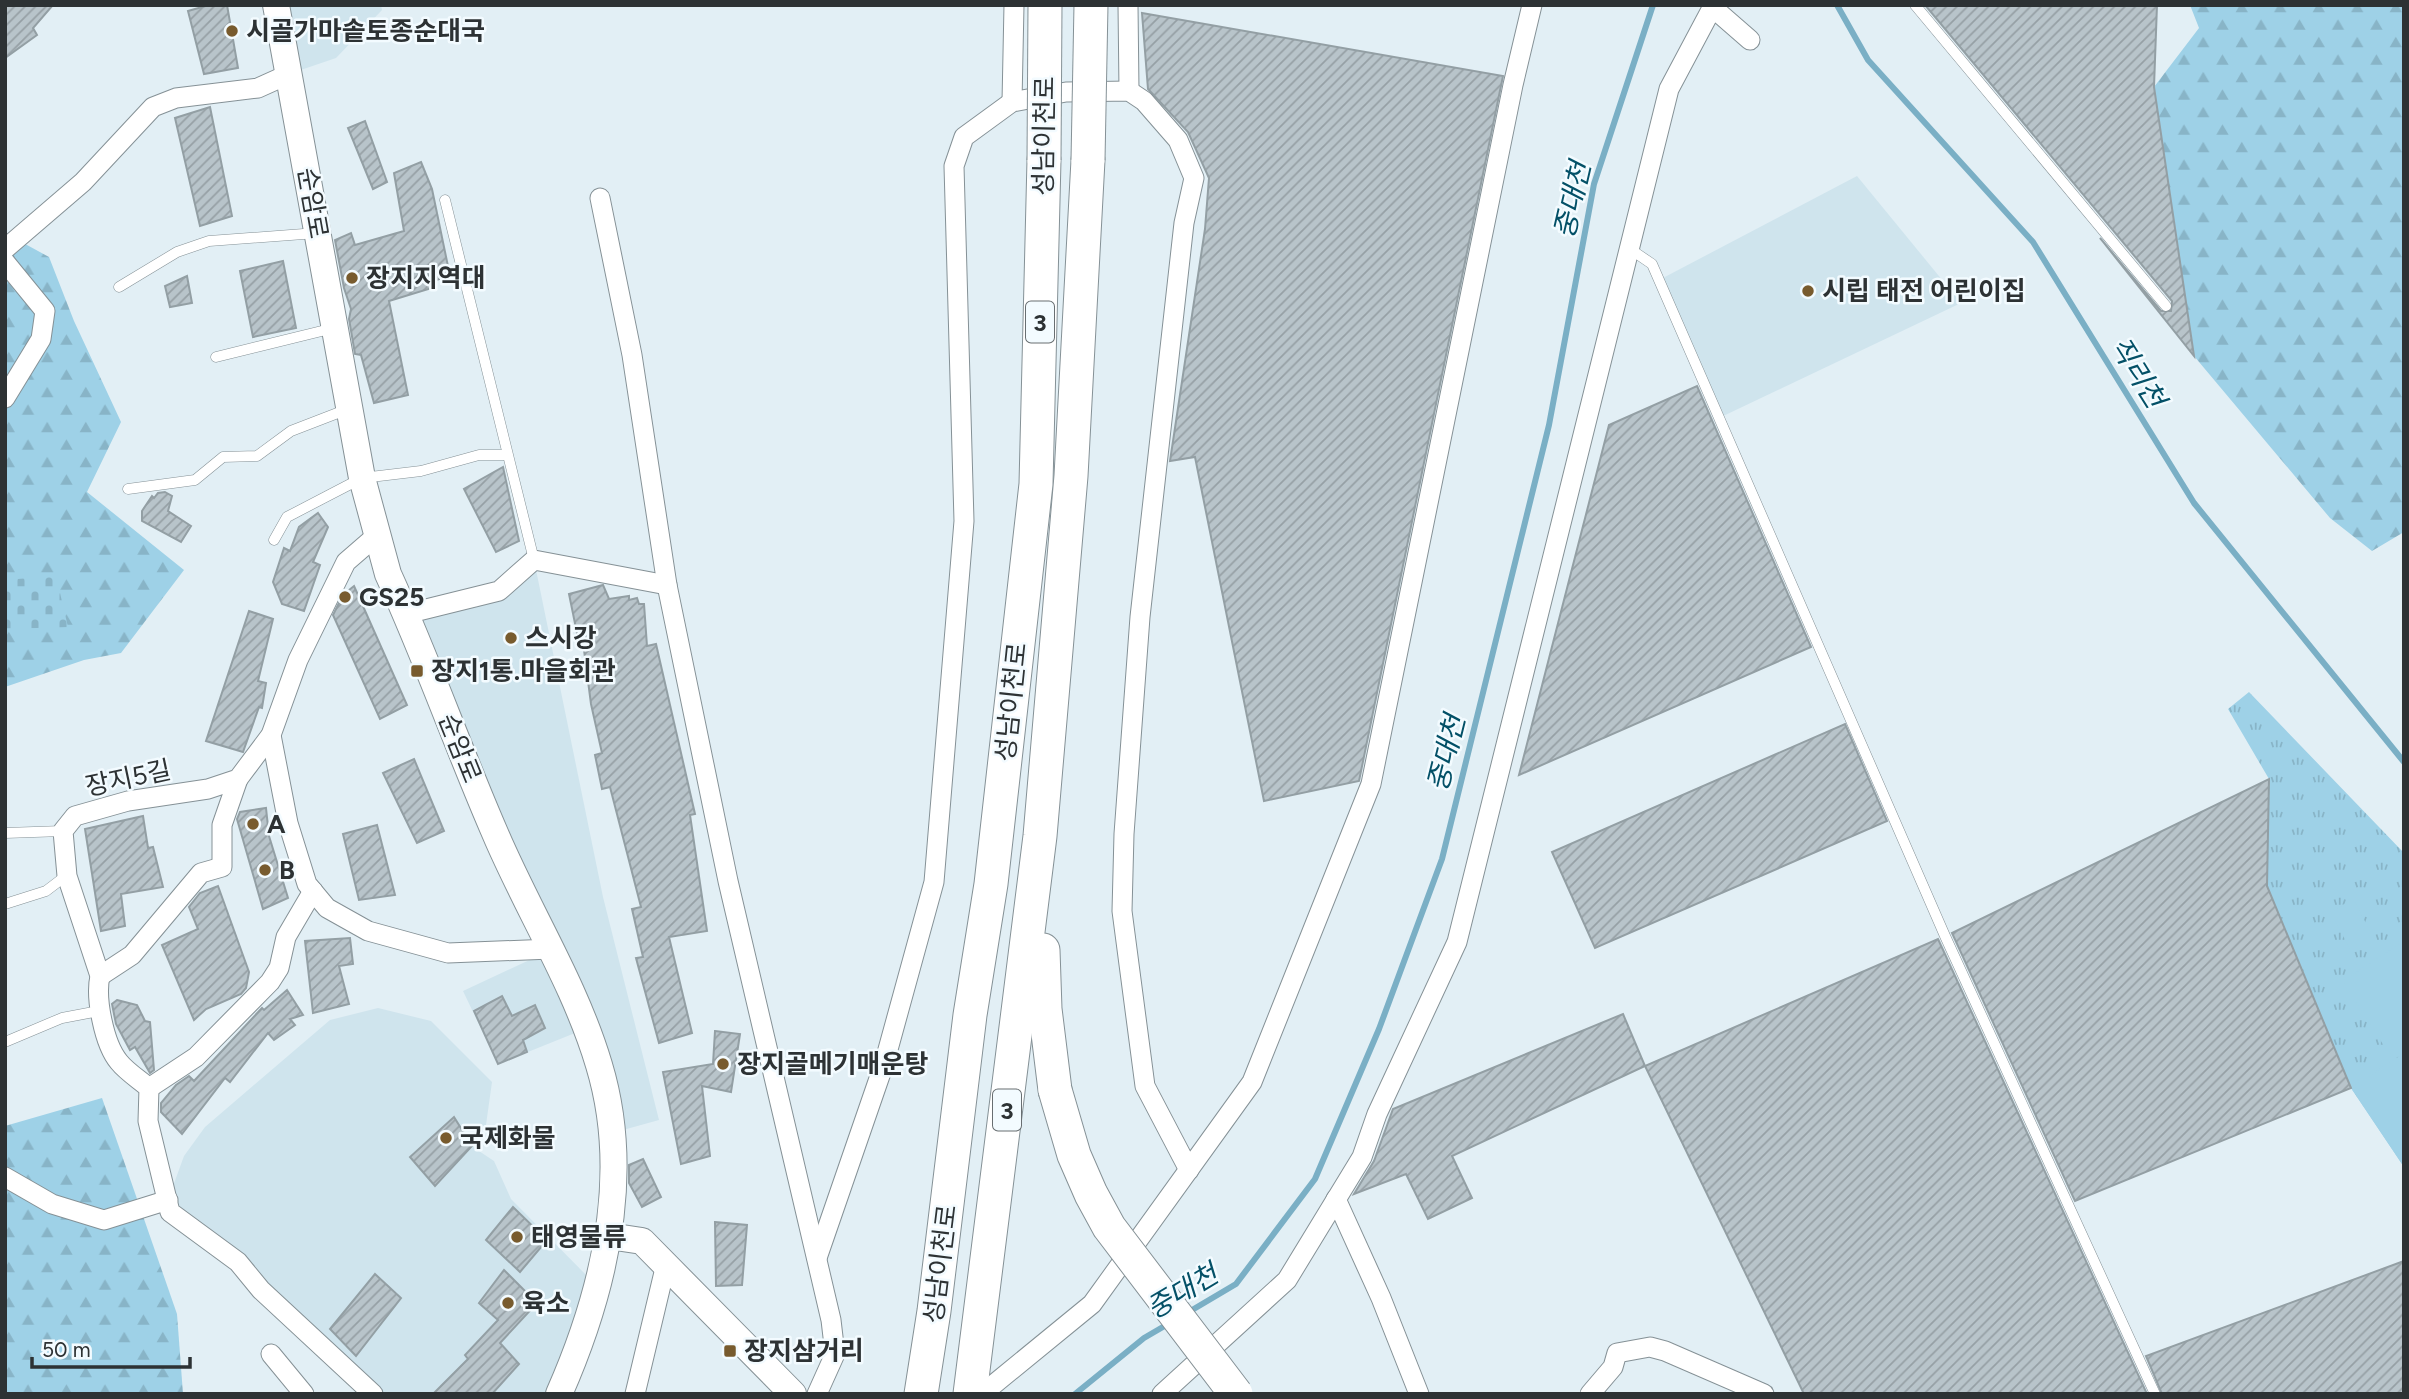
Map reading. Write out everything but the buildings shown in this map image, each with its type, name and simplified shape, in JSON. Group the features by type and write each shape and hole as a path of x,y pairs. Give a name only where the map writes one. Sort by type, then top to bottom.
{"highway":[{"name":"성남이천로","path":"921,1394 934,1311 970,1015 991,884 1036,484 1045,5"},
{"name":"성남이천로","path":"970,1394 1040,836 1071,476 1088,160 1091,5"},
{"path":"1040,836 1045,1009 1055,1090 1074,1155 1091,1194 1110,1227 1236,1394"}],"street":[{"name":"순암로","path":"276,5 349,409 376,536 388,574 407,614 496,835 551,949 594,1051 608,1098 614,1176 610,1236 581,1334 559,1394"},
{"path":"1012,102 1014,5"},
{"path":"1128,5 1129,91"},
{"path":"982,1394 1092,1304 1252,1082 1371,784 1513,85 1532,5"},
{"path":"1162,1394 1287,1280 1362,1157 1377,1114 1457,943 1669,89 1711,10 1719,13 1750,40"},
{"path":"5,249 83,182 153,107 176,98 258,88 289,74"},
{"path":"817,1258 884,1064 934,882 964,521 954,166 964,136 1012,102 1066,92 1129,91 1144,101 1178,140 1194,178 1184,223 1140,617 1124,834 1122,911 1145,1086 1189,1170"},
{"path":"600,198 632,355 667,585 728,881 831,1320 835,1354 817,1394"},
{"path":"5,262 45,311 41,339 5,398"},
{"path":"100,976 132,955 201,873 222,867 222,825 238,779 271,735 298,660 346,562 376,536"},
{"path":"407,614 499,591 534,560 667,585"},
{"path":"271,735 288,823 307,884 327,908 368,931 448,953 551,949"},
{"name":"장지5길","path":"149,1088 118,1061 99,1012 100,976 67,876 62,831 75,816 128,801 208,789 238,779"},
{"path":"313,891 286,937 279,968 270,982 196,1057 149,1088 148,1121 170,1212 238,1262 261,1290 373,1394"},
{"path":"5,1177 51,1204 104,1220 168,1200"},
{"path":"1336,1199 1381,1298 1419,1394"},
{"path":"610,1236 642,1241 786,1392"},
{"path":"635,1394 666,1264"},
{"path":"1590,1394 1613,1367 1617,1353 1650,1347 1764,1394"},
{"path":"271,1354 304,1394"}],"lane":[{"path":"1915,5 2166,306"},
{"path":"445,200 534,560"},
{"path":"119,287 177,252 209,241 319,233"},
{"path":"1630,249 1652,264 1940,924 2155,1394"},
{"path":"216,357 334,328"},
{"path":"128,489 195,480 223,457 257,456 291,431 349,409"},
{"path":"274,540 287,517 362,478 421,471 480,456 507,455"},
{"path":"5,833 62,831"},
{"path":"5,904 46,891 67,876"},
{"path":"5,1042 62,1018 99,1012"}],"shaded area":[{"path":"276,5 381,5 382,10 336,58 289,74"},
{"name":"시립 태전 어린이집","path":"1857,176 1961,303 1719,418 1661,279"},
{"path":"534,560 603,897 659,1120 623,1130 585,1029 498,1064 463,991 551,950 407,614 499,591"},
{"path":"378,1008 431,1021 492,1082 485,1132 473,1147 494,1161 511,1199 596,1285 559,1394 373,1394 168,1200 184,1156 205,1127 330,1020"}],"green space":[{"path":"2190,5 2404,5 2404,532 2372,551 2330,518 2194,356 2154,87 2199,28"},
{"path":"5,233 49,257 74,321 121,422 87,492 184,570 121,653 84,660 5,687"},
{"path":"56,576 68,627 5,629 5,580"},
{"path":"2249,692 2404,853 2404,1167 2351,1088 2267,886 2269,779 2228,709"},
{"path":"2353,898 2371,933 2351,951 2331,913"},
{"path":"2404,941 2404,1047 2391,1057 2343,981"},
{"path":"2404,1053 2404,1167 2351,1088"},
{"path":"102,1098 177,1314 183,1394 5,1394 5,1126"}],"waterway":[{"name":"중대천","path":"1187,1313 1236,1284 1315,1179 1379,1029 1442,859 1549,425 1594,184 1653,5"},
{"name":"직리천","path":"1837,5 1868,60 2033,242 2194,503 2404,762"},
{"name":"중대천","path":"1075,1394 1144,1338 1168,1324"}],"place":[{"name":"시골가마솥토종순대국","path":"232,31"},
{"name":"장지지역대","path":"352,278"},
{"name":"시립 태전 어린이집","path":"1808,291"},
{"name":"GS25","path":"345,597"},
{"name":"스시강","path":"511,638"},
{"name":"장지1통.마을회관","path":"417,671"},
{"name":"A","path":"253,824"},
{"name":"B","path":"265,870"},
{"name":"장지골메기매운탕","path":"723,1064"},
{"name":"국제화물","path":"446,1138"},
{"name":"태영물류","path":"517,1237"},
{"name":"육소","path":"508,1303"},
{"name":"장지삼거리","path":"730,1351"}]}
